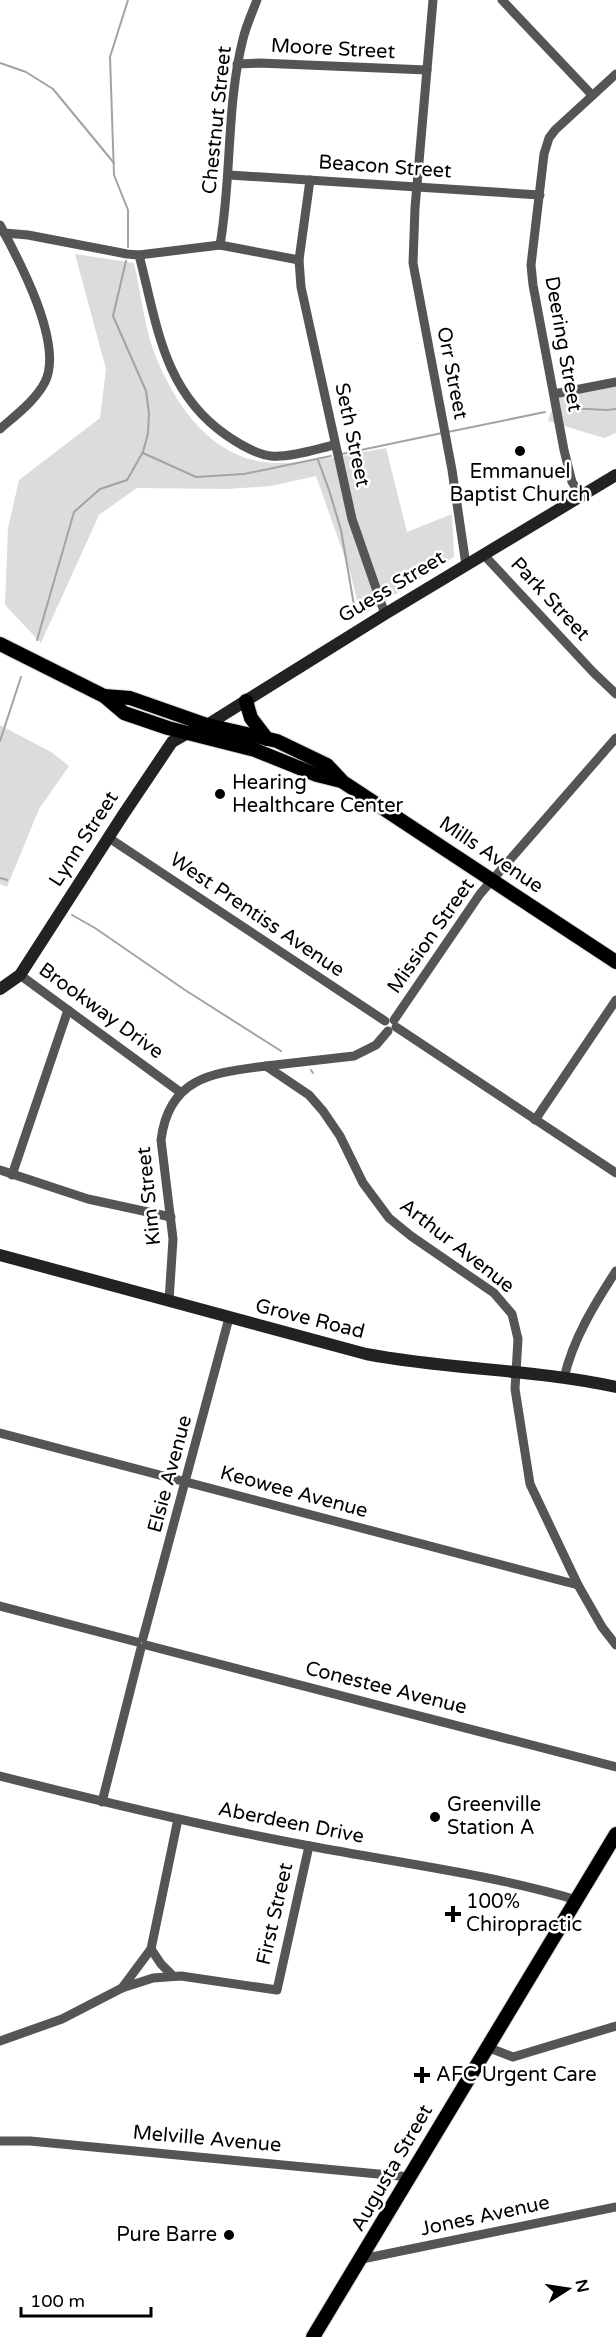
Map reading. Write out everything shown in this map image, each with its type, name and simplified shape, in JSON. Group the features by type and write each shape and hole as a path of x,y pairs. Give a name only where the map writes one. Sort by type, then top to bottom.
{"main road":[{"name":"Mills Avenue","path":"0,644 104,696 124,712 148,722 255,750 317,775 343,782"},
{"name":"Mills Avenue","path":"104,696 130,698 207,725 277,741 327,765 343,782 616,962"},
{"path":"246,701 251,718 267,739"},
{"name":"Augusta Street","path":"313,2337 616,1834"}],"street":[{"name":"Chestnut Street","path":"220,245 229,175 231,113 237,64 243,36 257,0"},
{"name":"Orr Street","path":"433,0 413,237 413,263 446,432 466,565"},
{"path":"502,0 592,95"},
{"name":"Moore Street","path":"237,64 427,70"},
{"name":"Deering Street","path":"581,495 572,482 558,422 532,275 544,154 549,138 616,74"},
{"name":"Beacon Street","path":"229,175 540,195"},
{"name":"Seth Street","path":"310,180 299,260 302,288 334,445 352,519 385,614"},
{"path":"2,229 139,255 220,245 299,260"},
{"path":"0,429 36,395 45,381 50,366 48,344 38,307 22,265 2,229"},
{"path":"139,255 165,356 197,412 233,440 269,455 334,445"},
{"path":"554,394 616,382"},
{"name":"Guess Street","path":"189,733 207,725 581,495 614,478"},
{"name":"Park Street","path":"483,554 616,694"},
{"name":"Lynn Street","path":"20,975 170,746 177,738 189,733"},
{"name":"Mission Street","path":"266,1066 354,1056 369,1051 376,1045 470,908 616,738"},
{"name":"West Prentiss Avenue","path":"109,838 616,1173"},
{"name":"Brookway Drive","path":"0,989 20,975 180,1092"},
{"path":"535,1120 616,999"},
{"path":"12,1175 68,1010"},
{"path":"180,1092 212,1075 266,1066"},
{"name":"Arthur Avenue","path":"266,1066 309,1095 323,1111 340,1136 363,1183 389,1218 411,1236 494,1293 512,1314 517,1329 519,1358 515,1389 530,1484 578,1585 602,1627 616,1645"},
{"name":"Kim Street","path":"169,1301 173,1264 171,1217 161,1140 162,1127 180,1092"},
{"path":"0,1170 88,1199 171,1217"},
{"name":"Grove Road","path":"0,1255 229,1318 388,1358 564,1378 616,1387"},
{"path":"564,1378 568,1361 584,1326 616,1271"},
{"name":"Elsie Avenue","path":"102,1802 229,1318"},
{"name":"Keowee Avenue","path":"0,1433 578,1585"},
{"name":"Conestee Avenue","path":"0,1606 616,1767"},
{"name":"Aberdeen Drive","path":"0,1776 178,1820 400,1861 577,1900"},
{"path":"122,1988 151,1949 178,1820"},
{"name":"First Street","path":"173,1976 277,1990 309,1846"},
{"path":"151,1949 160,1964 173,1976"},
{"path":"0,2041 62,2019 141,1980 173,1976"},
{"path":"487,2047 513,2057 616,2026"},
{"name":"Melville Avenue","path":"0,2141 30,2141 410,2177"},
{"name":"Jones Avenue","path":"362,2259 616,2207"}],"shaded area":[{"path":"75,254 134,263 148,332 162,372 184,409 213,440 231,452 251,460 273,463 315,460 386,448 407,532 452,514 454,557 361,616 350,572 316,476 271,486 228,489 137,488 99,515 41,643 5,605 8,528 19,480 100,418 106,369"},
{"path":"616,379 616,433 604,438 548,421 556,397"},
{"path":"0,725 51,752 69,766 39,809 7,887 0,884"}],"waterway":[{"path":"128,0 110,57 114,175 128,210 128,247"},
{"path":"0,63 26,72 53,89 114,163"},
{"path":"37,640 74,512 100,489 127,480 143,452 148,433 149,413 146,391 113,316 126,261"},
{"path":"567,408 616,409"},
{"path":"448,432 545,412"},
{"path":"342,454 442,433"},
{"path":"143,453 196,477 244,474 331,456"},
{"path":"318,460 341,530 355,611"},
{"path":"0,741 21,677"},
{"path":"0,878 7,880"},
{"path":"72,915 281,1051"}],"place":[{"name":"Emmanuel Baptist Church","path":"520,451"},
{"name":"Hearing Healthcare Center","path":"220,794"},
{"name":"Greenville Station A","path":"435,1817"},
{"name":"100% Chiropractic","path":"453,1914"},
{"name":"AFC Urgent Care","path":"422,2075"},
{"name":"Pure Barre","path":"229,2235"}]}
